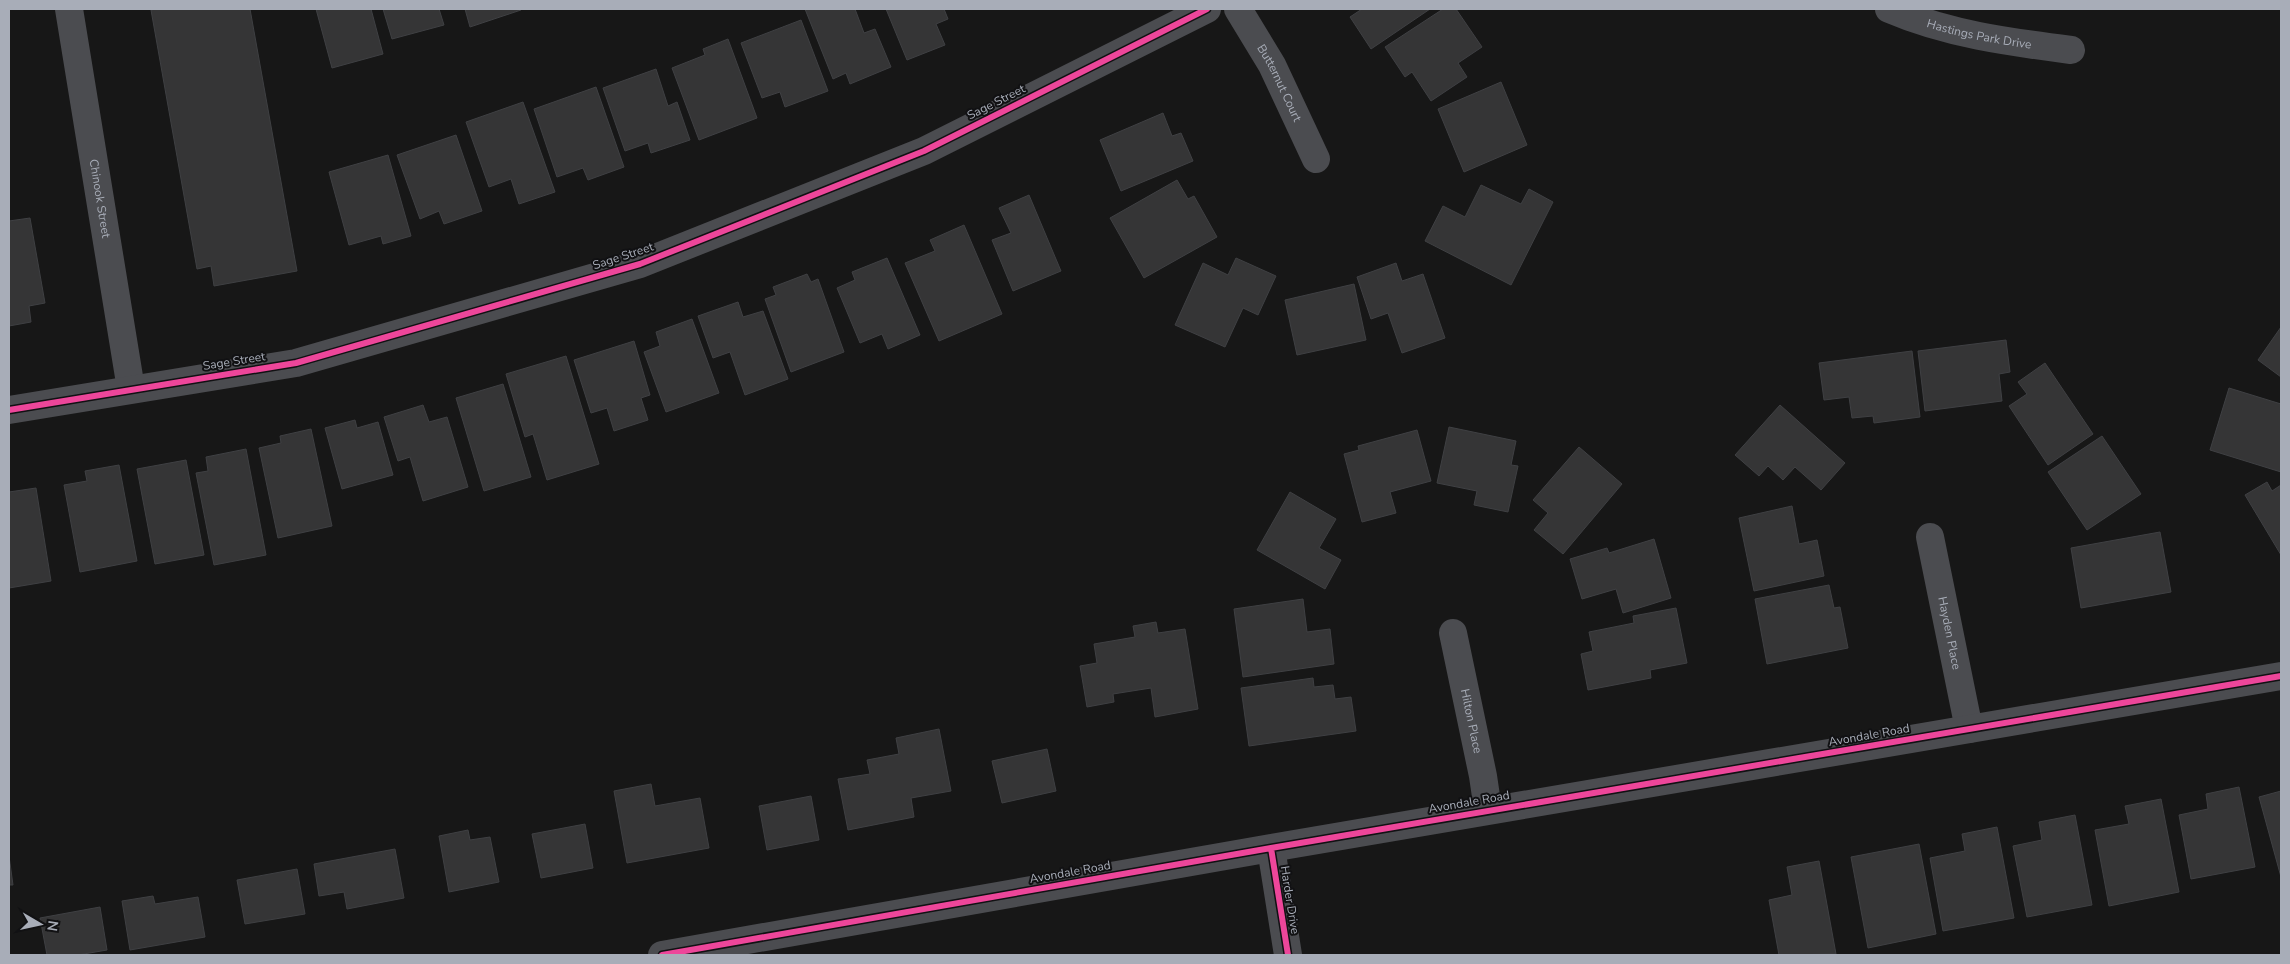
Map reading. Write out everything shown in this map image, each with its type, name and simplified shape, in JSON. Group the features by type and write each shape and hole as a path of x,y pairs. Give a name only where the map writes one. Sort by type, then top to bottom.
{"street":[{"name":"Chinook Street","path":"69,9 131,389"},
{"name":"Sage Street","path":"9,410 296,363 640,264 924,151 1207,9"},
{"name":"Butternut Court","path":"1238,9 1272,65 1316,159"},
{"name":"Hastings Park Drive","path":"1889,9 1920,22 2006,41 2071,50"},
{"name":"Hayden Place","path":"1930,537 1969,729"},
{"name":"Hilton Place","path":"1453,633 1483,776 1488,810"},
{"name":"Avondale Road","path":"662,955 1488,810 2281,676"},
{"name":"Harder Drive","path":"1271,848 1288,955"}],"building":[{"path":"250,9 297,271 214,286 211,266 197,269 151,10"},
{"path":"316,9 371,9 383,54 332,68"},
{"path":"383,9 439,9 444,25 392,39"},
{"path":"465,9 521,9 521,10 470,27"},
{"path":"805,9 855,9 864,33 875,29 891,67 850,84 846,73 833,79"},
{"path":"886,9 944,9 948,19 936,24 945,45 907,60"},
{"path":"1362,9 1430,9 1371,49 1350,17"},
{"path":"1443,9 1456,9 1482,47 1458,63 1467,77 1431,101 1412,72 1405,77 1385,47"},
{"path":"801,20 828,91 785,107 780,92 762,98 741,43"},
{"path":"728,39 757,118 699,140 672,68 705,55 703,49"},
{"path":"656,69 668,106 677,102 690,140 651,153 648,143 625,151 603,88"},
{"path":"1501,82 1527,145 1464,172 1438,109"},
{"path":"596,87 624,167 588,180 583,168 557,177 534,109"},
{"path":"523,102 555,192 519,204 511,179 489,187 466,122"},
{"path":"1163,113 1172,136 1181,133 1193,161 1121,191 1100,140"},
{"path":"456,135 482,211 444,224 439,211 420,219 397,155"},
{"path":"388,155 411,236 383,244 381,236 349,245 329,172"},
{"path":"1177,180 1188,199 1194,196 1217,237 1144,278 1110,218"},
{"path":"1481,185 1521,204 1529,189 1553,202 1511,285 1425,241 1443,206 1465,217"},
{"path":"1029,195 1061,271 1013,291 992,240 1011,233 999,208"},
{"path":"30,218 45,303 29,306 31,322 9,326 9,221"},
{"path":"964,225 1002,314 939,341 905,263 935,251 930,240"},
{"path":"887,258 920,335 888,349 882,334 860,343 837,288 855,280 852,272"},
{"path":"1236,258 1276,276 1258,315 1243,308 1225,347 1175,325 1203,263 1228,275"},
{"path":"1396,263 1402,281 1423,274 1445,338 1402,353 1388,313 1371,319 1357,277"},
{"path":"807,274 811,282 818,279 844,352 791,372 765,299 776,295 773,287"},
{"path":"1354,284 1366,340 1297,355 1285,300"},
{"path":"738,302 743,317 763,311 788,379 745,395 730,352 713,358 698,316"},
{"path":"692,319 719,393 666,412 644,352 660,346 656,332"},
{"path":"2281,327 2281,377 2258,360"},
{"path":"2006,340 2010,372 1999,374 2002,401 1925,411 1918,351"},
{"path":"634,341 650,395 641,398 648,420 614,431 607,408 591,413 574,360"},
{"path":"1912,351 1920,417 1874,423 1873,416 1852,418 1849,397 1824,400 1819,363"},
{"path":"566,356 599,464 547,480 533,434 525,437 506,374"},
{"path":"2045,363 2093,434 2048,465 2009,406 2027,394 2018,382"},
{"path":"503,384 531,477 484,491 456,398"},
{"path":"2229,388 2281,404 2281,472 2210,450"},
{"path":"423,405 429,422 447,417 468,487 423,501 410,457 398,461 384,417"},
{"path":"1780,405 1845,463 1821,490 1795,467 1783,480 1768,466 1759,476 1735,455"},
{"path":"355,420 357,428 378,422 393,475 342,489 325,428"},
{"path":"1449,427 1516,441 1511,465 1518,466 1508,512 1474,505 1477,491 1437,483"},
{"path":"311,429 332,526 278,538 259,448 281,443 280,436"},
{"path":"1417,430 1431,481 1390,492 1396,513 1362,522 1344,454 1359,450 1358,446"},
{"path":"2102,436 2141,494 2087,530 2048,472"},
{"path":"1579,447 1622,484 1563,554 1534,530 1548,513 1533,500"},
{"path":"246,449 266,555 214,565 196,473 208,471 206,457"},
{"path":"186,460 204,555 155,564 137,469"},
{"path":"119,465 137,561 80,572 64,485 87,481 85,471"},
{"path":"2267,482 2272,491 2281,485 2281,555 2245,495"},
{"path":"36,488 51,581 9,588 9,492"},
{"path":"1290,492 1336,519 1319,548 1341,560 1325,589 1257,550"},
{"path":"1792,506 1799,544 1817,540 1824,576 1754,591 1739,518"},
{"path":"2160,532 2171,592 2081,608 2071,548"},
{"path":"1654,539 1671,598 1623,613 1616,589 1582,599 1570,559 1607,548 1609,553"},
{"path":"1829,585 1834,608 1840,607 1848,648 1767,664 1755,599"},
{"path":"1303,599 1307,632 1330,629 1334,664 1243,677 1234,609"},
{"path":"1676,608 1687,663 1650,670 1651,678 1588,690 1581,654 1593,651 1589,632 1634,623 1633,616"},
{"path":"1156,622 1158,633 1185,629 1198,709 1155,717 1151,688 1113,694 1114,702 1087,707 1080,666 1097,663 1094,644 1135,637 1133,626"},
{"path":"1313,678 1314,687 1333,685 1335,699 1351,697 1356,731 1249,746 1241,688"},
{"path":"939,729 951,791 911,798 914,817 848,830 838,779 870,774 867,760 899,754 896,738"},
{"path":"1047,749 1056,791 1002,803 992,761"},
{"path":"651,784 655,806 700,798 709,848 627,863 614,791"},
{"path":"2239,787 2255,867 2191,879 2179,815 2208,809 2206,794"},
{"path":"2281,791 2281,877 2259,797"},
{"path":"811,796 819,840 767,850 759,806"},
{"path":"2161,799 2179,892 2109,906 2095,830 2129,824 2125,806"},
{"path":"2075,815 2092,905 2027,917 2013,846 2042,840 2039,822"},
{"path":"585,824 593,868 541,878 532,834"},
{"path":"1997,827 2014,918 1943,931 1930,858 1965,851 1962,834"},
{"path":"468,830 470,840 490,837 499,882 449,892 439,836"},
{"path":"1919,844 1936,934 1868,948 1851,857"},
{"path":"395,849 404,898 347,909 344,892 319,896 314,864"},
{"path":"9,856 13,885 9,885"},
{"path":"1819,861 1836,954 1779,955 1769,900 1792,895 1787,867"},
{"path":"297,869 305,914 245,924 237,880"},
{"path":"153,896 155,904 198,897 205,937 130,950 122,901"},
{"path":"100,907 107,950 78,955 47,955 40,918"}],"cycle path":[{"path":"9,410 296,363 640,264 924,151 1207,9"},
{"path":"662,955 1271,848 2281,676"},
{"path":"1271,848 1288,955"}]}
